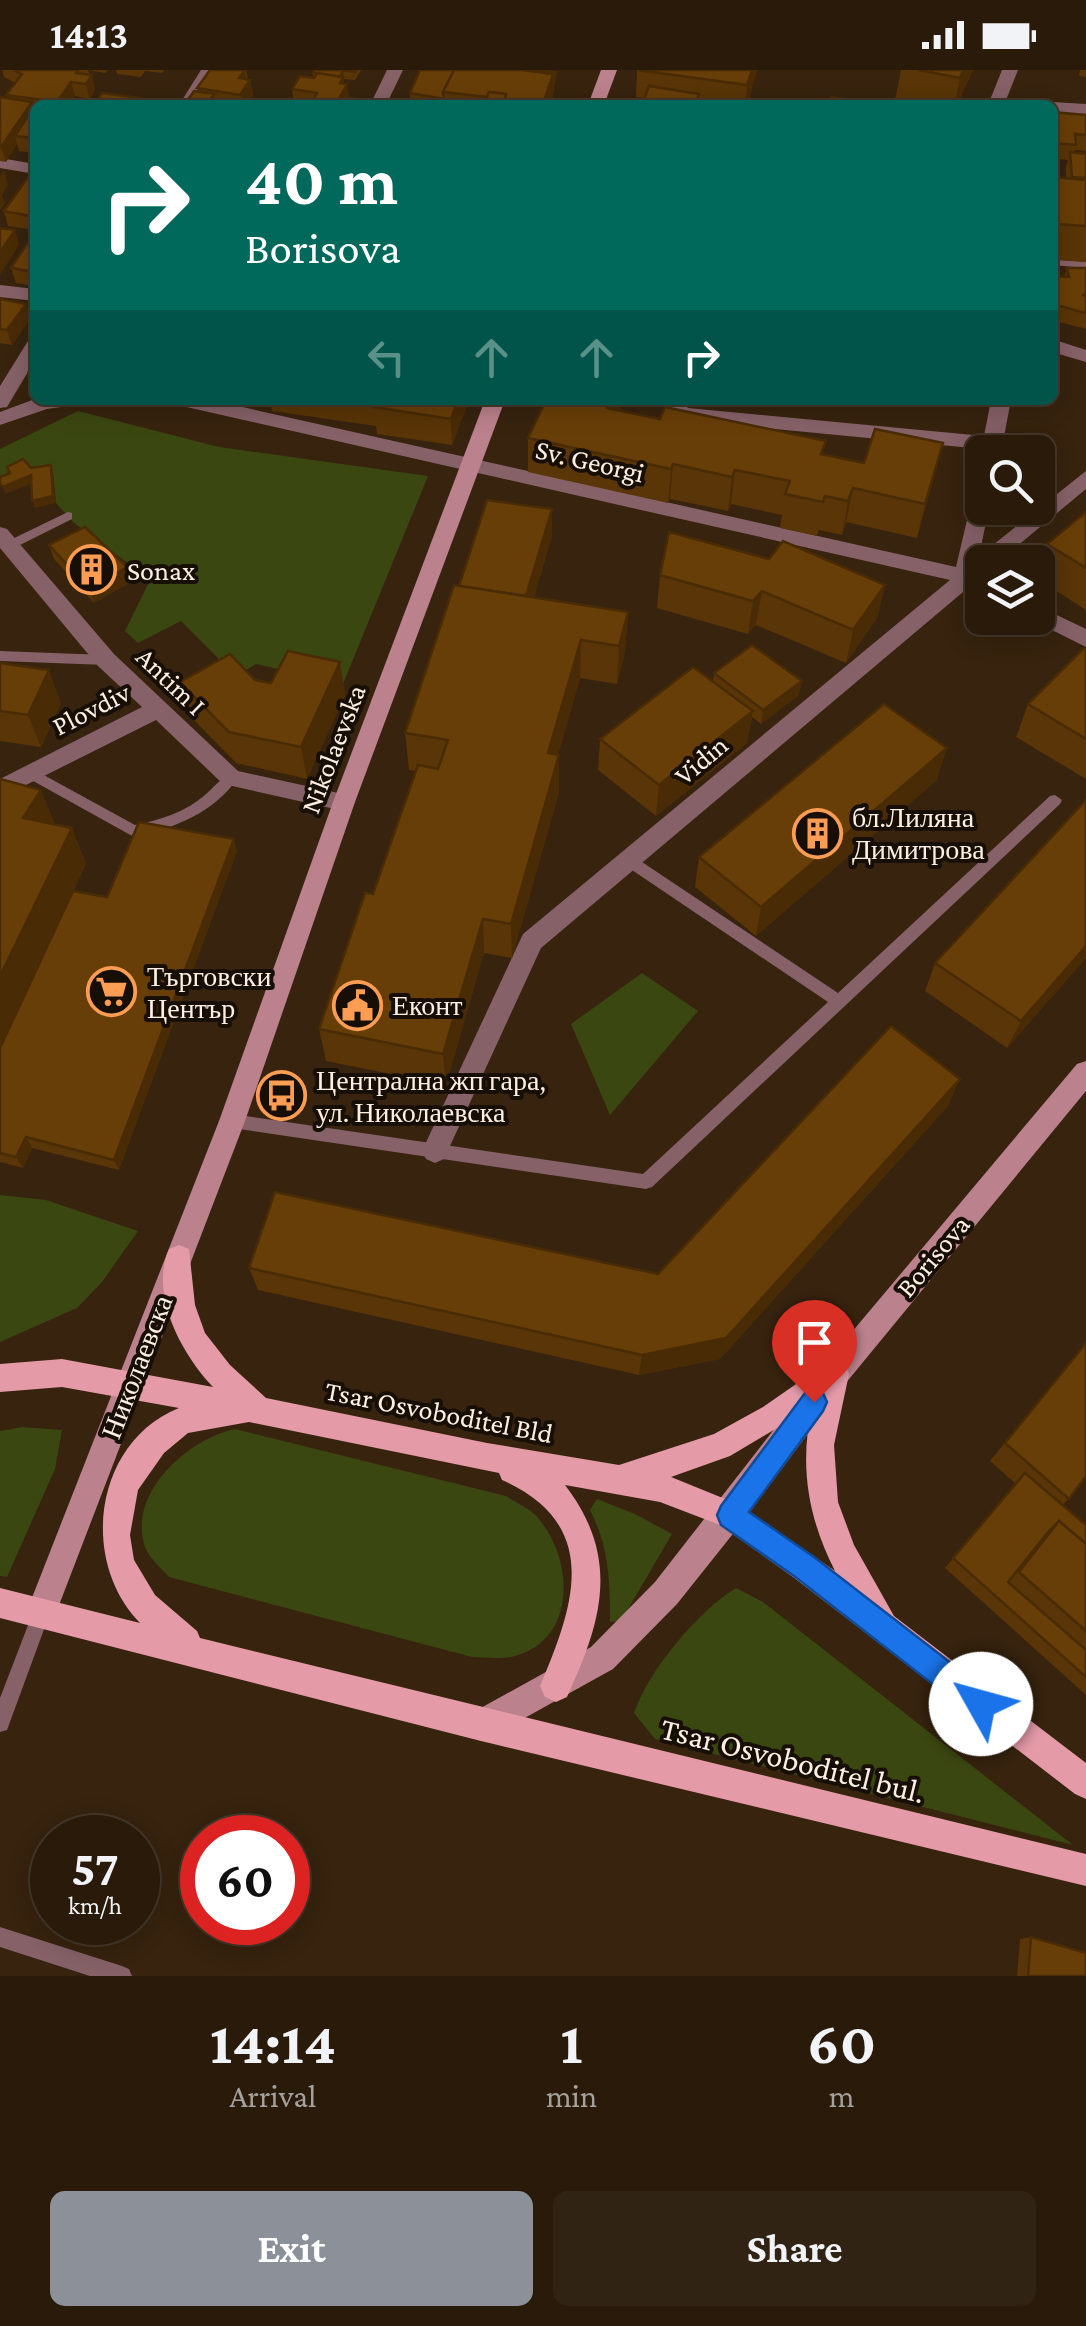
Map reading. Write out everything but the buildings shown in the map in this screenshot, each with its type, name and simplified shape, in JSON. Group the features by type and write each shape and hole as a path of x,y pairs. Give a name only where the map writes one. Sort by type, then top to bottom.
{"main road":[{"path":"598,100 609,70"},
{"name":"Nikolaevska","path":"232,1121 344,802 474,466 492,405"},
{"name":"Borisova","path":"481,1724 602,1658 632,1629 730,1515 835,1374 1086,1072"},
{"name":"Николаевска","path":"42,1613 232,1121"},
{"path":"180,1258 177,1288 181,1316 198,1350 222,1379 258,1409"},
{"name":"Tsar Osvoboditel Bld","path":"0,1378 62,1373 131,1384 487,1457 660,1487 730,1515"},
{"path":"620,1480 720,1446 773,1417 835,1374"},
{"path":"835,1374 820,1424 817,1470 825,1517 844,1561 889,1632"},
{"path":"198,1650 141,1607 119,1554 116,1505 131,1471 153,1443 181,1422 258,1409"},
{"path":"487,1457 547,1487 569,1516 586,1550 586,1614 556,1686"},
{"path":"730,1515 1086,1783"},
{"name":"Tsar Osvoboditel bul.","path":"0,1603 1086,1870"}],"street":[{"path":"190,100 208,70"},
{"path":"380,100 395,70"},
{"path":"998,100 1010,70"},
{"path":"1058,107 1086,109"},
{"path":"0,163 30,168"},
{"path":"0,290 30,294"},
{"path":"1058,347 1086,356"},
{"path":"30,353 2,399 30,402"},
{"path":"0,419 38,405"},
{"name":"Sv. Georgi","path":"232,405 474,466 965,579"},
{"path":"673,405 683,414 965,445"},
{"path":"995,435 1001,405"},
{"name":"Vidin","path":"1013,545 1086,478"},
{"name":"Antim I","path":"5,539 106,660 231,778"},
{"name":"Vidin","path":"436,1151 532,941 965,588"},
{"path":"1055,623 1086,639"},
{"name":"Plovdiv","path":"0,789 156,710"},
{"path":"231,778 344,802"}],"lane":[{"path":"1058,263 1086,266"},
{"path":"5,539 68,516"},
{"path":"0,656 106,660"},
{"path":"31,773 134,831 164,825 206,806 231,778"},
{"path":"232,1121 646,1182 1056,800"},
{"path":"628,860 840,1002"},
{"path":"0,1723 42,1613"},
{"path":"0,1937 122,1976"}],"green space":[{"path":"78,411 219,447 428,476 343,684 256,664 236,676 181,621 138,643 125,631 150,580 73,522 56,503 53,473 0,485 0,449"},
{"path":"642,973 698,1011 610,1115 571,1024"},
{"path":"0,1195 46,1200 138,1231 102,1282 77,1308 0,1342"},
{"path":"22,1427 62,1430 55,1469 7,1577 0,1576 0,1431"},
{"path":"235,1429 506,1496 527,1509 550,1536 563,1577 558,1618 548,1635 533,1648 511,1657 472,1657 169,1577 145,1547 142,1527 153,1489 181,1456"},
{"path":"597,1499 672,1534 621,1621 610,1622 607,1564 590,1510"},
{"path":"736,1588 763,1602 1073,1845 655,1739 634,1713 650,1679 706,1611"}],"place":[{"name":"Sonax","path":"92,570"},
{"name":"бл.Лиляна Димитрова","path":"817,833"},
{"name":"Търговски Център","path":"112,992"},
{"name":"Еконт","path":"357,1005"},
{"name":"Централна жп гара, ул. Николаевска","path":"281,1096"}],"route":[{"path":"814,1402 730,1515 804,1566 981,1704"}]}
